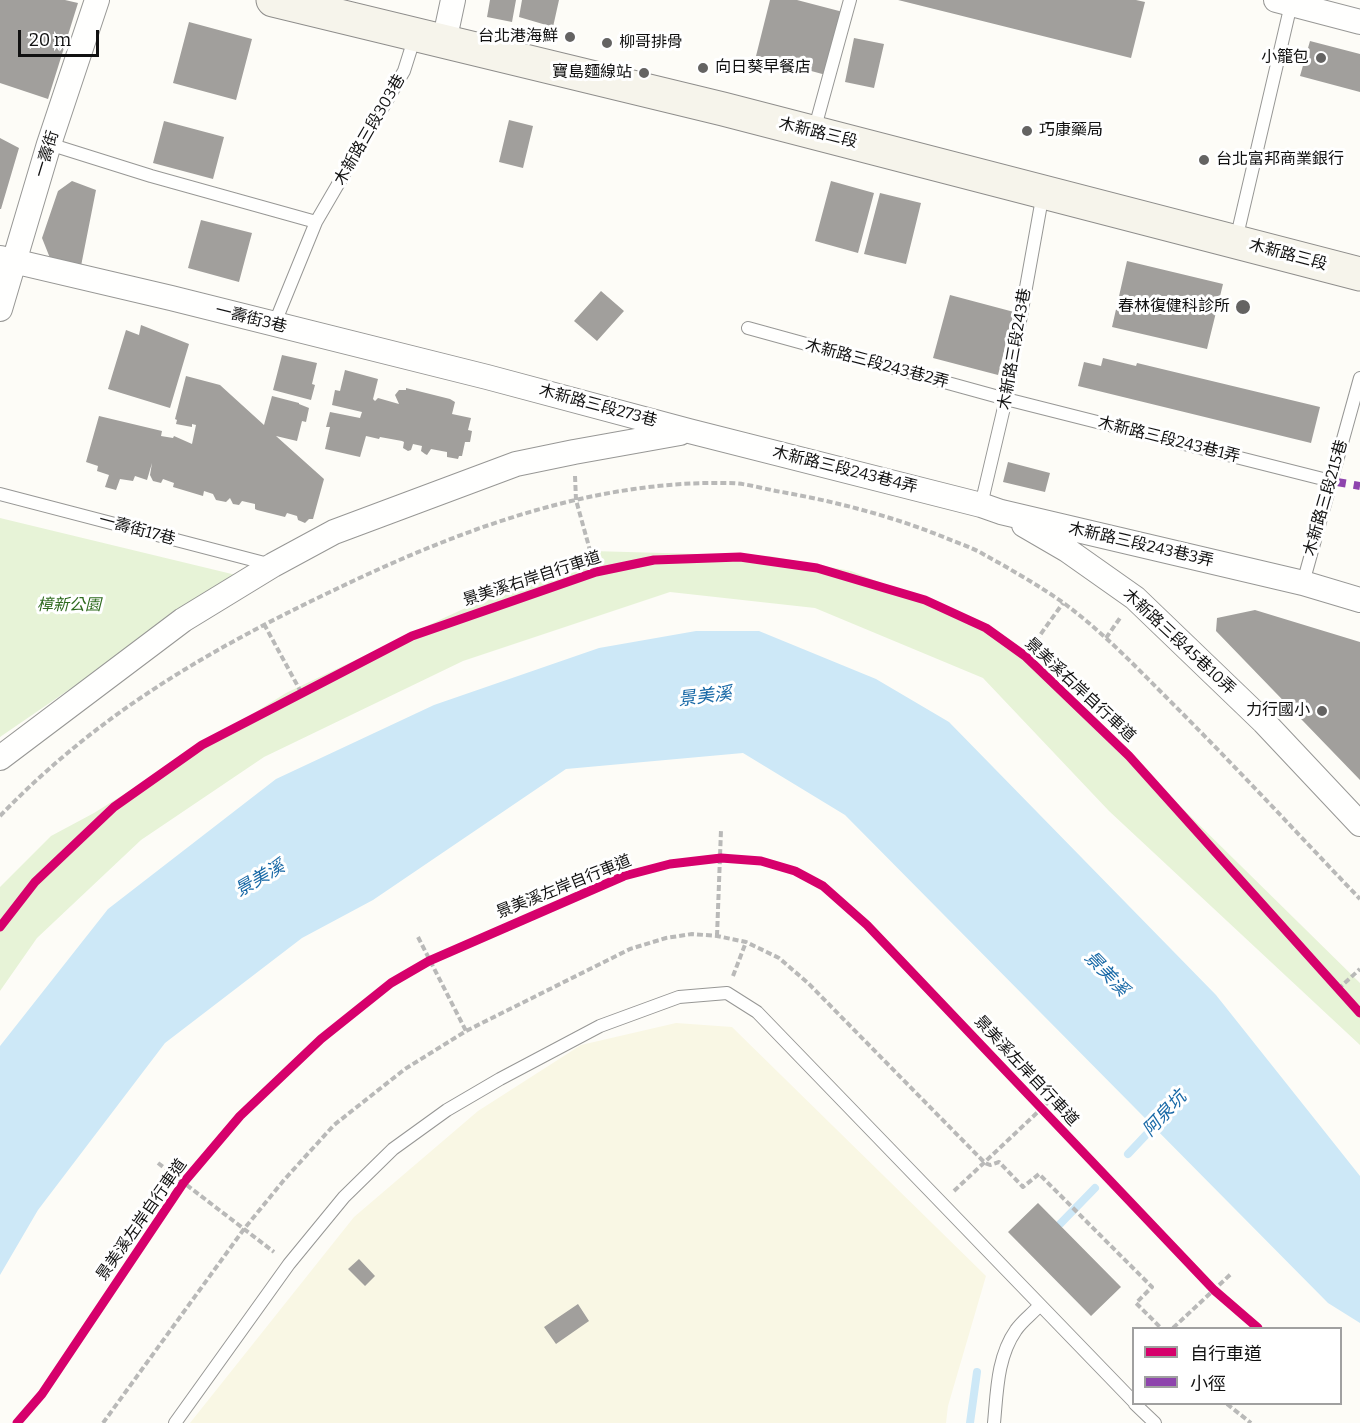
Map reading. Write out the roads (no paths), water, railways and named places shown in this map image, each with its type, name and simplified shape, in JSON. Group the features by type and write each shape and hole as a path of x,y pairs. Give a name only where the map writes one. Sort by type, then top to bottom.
{"main road":[{"name":"木新路三段","path":"273,0 814,132 1360,274"}],"street":[{"name":"一壽街","path":"0,309 7,260 97,0"},
{"path":"430,38 453,0"},
{"path":"1287,1 1360,22"},
{"name":"一壽街3巷","path":"7,260 171,298 487,377"},
{"name":"木新路三段273巷","path":"487,377 699,433"},
{"path":"0,758 183,620 334,532 516,464 573,452 699,433"},
{"name":"木新路三段243巷4弄","path":"699,433 991,509"},
{"name":"木新路三段243巷3弄","path":"991,509 1303,583 1360,600"},
{"name":"木新路三段45巷10弄","path":"991,509 1067,550 1135,598 1264,722 1360,824"}],"lane":[{"path":"814,132 850,0"},
{"path":"1236,241 1287,1"},
{"name":"木新路三段303巷","path":"274,325 316,222 404,71 430,38"},
{"path":"49,144 135,171 316,222"},
{"name":"木新路三段243巷","path":"991,509 1006,399 1043,192"},
{"name":"木新路三段243巷2弄","path":"748,328 1006,399"},
{"name":"木新路三段215巷","path":"1303,583 1360,378"},
{"name":"木新路三段243巷1弄","path":"1006,399 1331,481"},
{"name":"一壽街17巷","path":"0,494 273,566"},
{"path":"175,1423 289,1264 344,1197 393,1149 447,1110 500,1078 600,1026 679,997 727,993 758,1012 1132,1401"},
{"path":"994,1423 998,1381 1004,1355 1016,1331 1040,1306"},
{"path":"1136,1405 1155,1423"}],"water":[{"name":"景美溪","path":"696,631 759,631 876,679 949,722 1216,995 1360,1176 1360,1323 1328,1303 845,815 743,753 566,769 373,900 302,938 165,1043 38,1210 0,1275 0,1046 108,909 276,779 434,705 599,648"}],"waterway":[{"name":"阿泉坑","path":"1128,1154 1161,1119"},
{"name":"阿泉坑","path":"1060,1224 1095,1188"},
{"name":"阿泉坑","path":"970,1423 977,1372"}],"place":[{"name":"台北港海鮮","path":"570,37"},
{"name":"柳哥排骨","path":"607,43"},
{"name":"小籠包","path":"1321,58"},
{"name":"向日葵早餐店","path":"703,68"},
{"name":"寶島麵線站","path":"644,73"},
{"name":"巧康藥局","path":"1027,131"},
{"name":"台北富邦商業銀行","path":"1204,160"},
{"name":"春林復健科診所","path":"1243,307"},
{"name":"力行國小","path":"1322,711"}],"park label":[{"name":"樟新公園","path":"69,606"}]}
